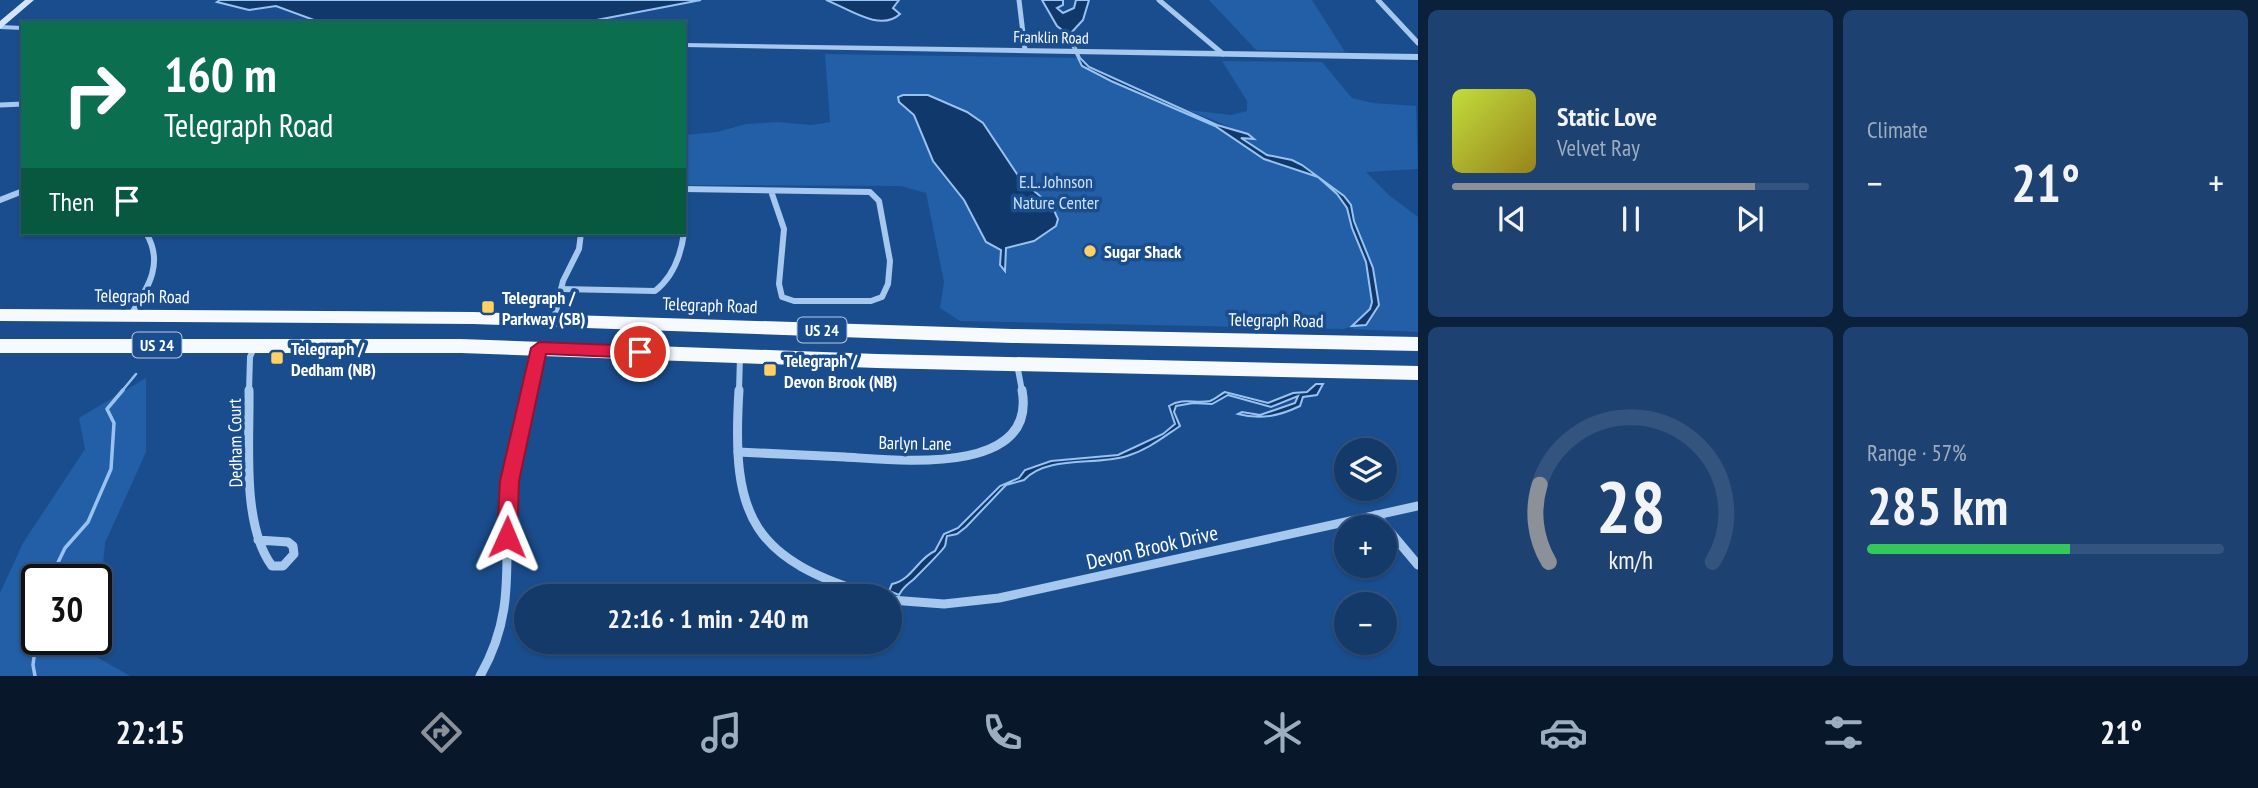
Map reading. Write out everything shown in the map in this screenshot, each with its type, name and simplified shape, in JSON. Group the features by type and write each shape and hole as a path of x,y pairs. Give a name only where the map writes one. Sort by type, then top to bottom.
{"highway":[{"name":"Telegraph Road","path":"0,315 473,318 967,335 1417,345"},
{"path":"255,345 259,332 276,318"},
{"path":"461,346 474,332 473,318"},
{"path":"967,335 978,350 973,363"},
{"path":"1012,336 1006,349 1008,356 1017,364"},
{"name":"US 24","path":"0,346 461,346 973,363 1418,373"}],"main road":[{"path":"0,27 30,0"}],"street":[{"path":"1019,0 1025,50"},
{"path":"1159,0 1223,54"},
{"path":"1378,0 1418,43"},
{"path":"0,27 21,28"},
{"name":"Franklin Road","path":"686,45 1418,57"},
{"path":"0,105 21,104"},
{"path":"686,189 859,191 875,195 879,201 879,222 893,264 882,297 871,301 794,300 782,297 778,286 784,254 784,230 782,216 771,191"},
{"path":"0,200 21,193"},
{"path":"130,317 145,292 156,263 155,246 147,235"},
{"path":"554,320 561,289 579,248 582,235"},
{"path":"561,289 655,291 663,285 678,256 683,235"},
{"name":"Dedham Court","path":"255,345 249,373 252,511 258,541 266,561 272,566 283,566 294,554 293,546 288,542 258,541"},
{"path":"480,676 496,648 505,620 509,592 507,517 510,481 539,348"},
{"path":"740,356 739,480 746,508 771,544 796,565 842,584"},
{"name":"Barlyn Lane","path":"738,452 928,461 972,457 996,446 1019,422 1024,399 1017,364"},
{"name":"Devon Brook Drive","path":"1377,515 1418,506"},
{"name":"Devon Brook Drive","path":"902,601 944,604 999,598 1334,524"},
{"path":"1397,539 1418,565"}],"green space":[{"path":"1209,0 1312,0 1345,52 1256,50"},
{"name":"E.L. Johnson Nature Center","path":"825,54 1082,58 1084,64 1095,71 1233,133 1253,139 1188,110 1231,115 1247,111 1247,101 1222,61 1322,62 1352,98 1373,103 1416,106 1418,169 1366,172 1390,196 1418,217 1418,332 1353,329 1352,326 1344,329 960,321 940,308 944,282 926,193 901,186 686,185 686,135 717,132 746,124 778,122 811,125 830,122"},
{"path":"146,378 146,452 105,543 103,564 21,564 21,655 95,655 130,676 0,676 0,593 23,543 85,449 79,418"}],"shaded area":[{"path":"701,0 591,21 317,21 276,6 249,10 217,2"},
{"path":"826,0 899,0 893,8 900,14 883,21 873,20"},
{"path":"1042,0 1063,0 1063,5 1057,8 1063,13 1074,8 1076,0 1089,0 1083,20 1070,34 1080,58 1089,67 1217,125 1248,134 1254,139 1241,138 1267,155 1302,165 1344,196 1351,205 1354,221 1373,268 1379,305 1366,325 1352,326 1370,309 1372,302 1366,262 1347,208 1337,194 1318,177 1264,159 1215,126 1082,66 1066,33 1057,26"},
{"path":"928,95 967,112 983,123 1021,180 1052,206 1058,219 1056,226 1034,241 1006,248 1005,271 1000,265 1001,250 986,242 964,200 933,161 914,115 899,102 898,97"},
{"path":"1316,384 1323,384 1317,395 1303,397 1300,406 1270,416 1238,414 1242,412 1260,415 1295,403 1298,396 1271,407 1228,395 1212,404 1176,406 1174,412 1180,426 1141,450 1114,459 1046,467 1024,480 1006,485 966,527 957,534 947,536 944,548 902,591 902,584 892,584 910,574 935,551 944,534 958,528 1000,486 1019,478 1025,470 1051,461 1118,455 1163,434 1175,424 1169,406 1174,403 1210,401 1225,392 1268,403 1293,393 1307,392"}],"waterway":[{"path":"122,391 136,374"},
{"path":"57,564 65,548 88,522 111,469 114,423 107,409 123,390"},
{"path":"34,655 35,676"}],"place":[{"name":"Sugar Shack","path":"1090,251"},
{"name":"Telegraph / Parkway (SB)","path":"488,307"},
{"name":"Telegraph / Dedham (NB)","path":"277,358"},
{"name":"Telegraph / Devon Brook (NB)","path":"770,370"}],"route":[{"path":"507,537 510,481 539,348 640,352"}]}
